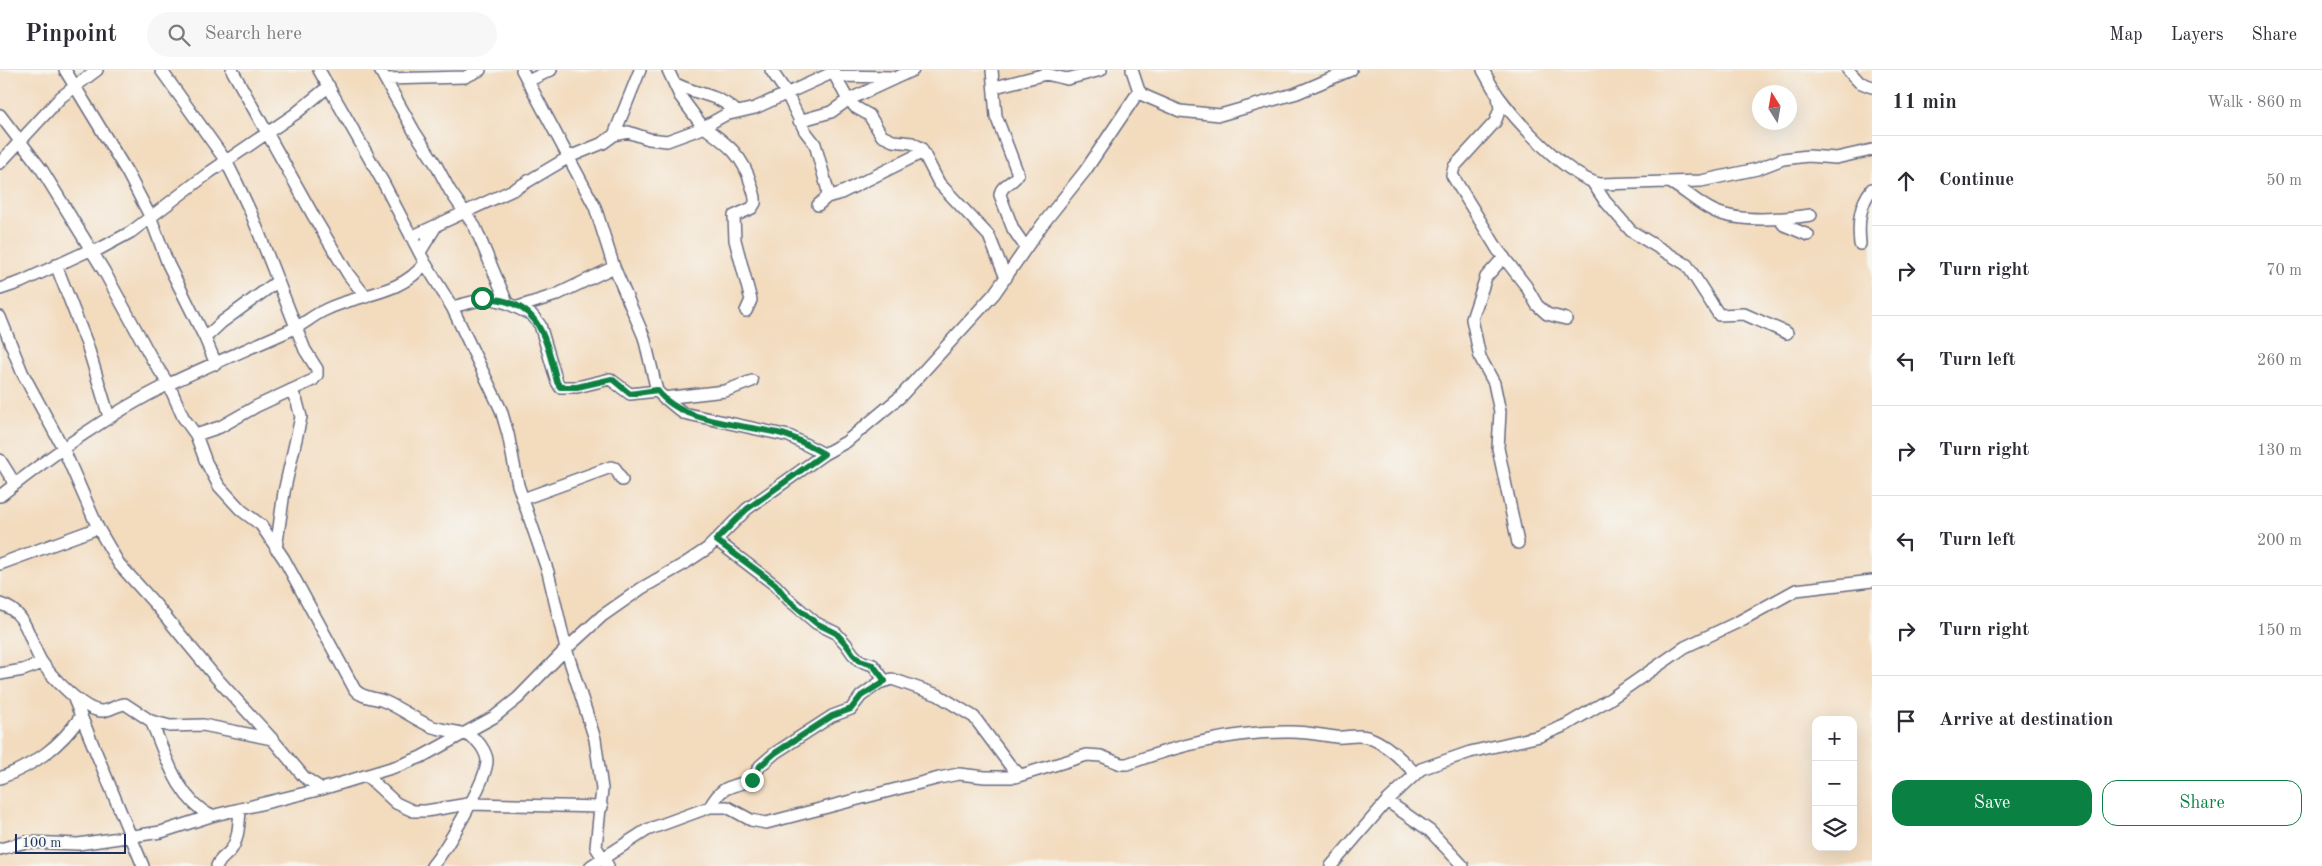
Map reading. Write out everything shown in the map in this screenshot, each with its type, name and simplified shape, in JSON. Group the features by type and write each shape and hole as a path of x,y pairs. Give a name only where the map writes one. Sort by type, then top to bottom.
{"street":[{"path":"66,70 127,172 150,216 168,264 216,364"},
{"path":"0,163 62,96 97,70"},
{"path":"162,70 226,161 251,213 305,350 317,370 317,375 313,380 257,406 220,427 196,435"},
{"path":"232,70 266,133 348,274 366,297"},
{"path":"319,70 452,307 501,410 523,499 548,572 566,649 595,739 602,789 602,807 596,842 598,852 605,862"},
{"path":"480,70 462,74 382,75 450,191 466,212 512,305"},
{"path":"522,70 595,207 614,267 644,338 660,394 683,412 789,436 824,454"},
{"path":"528,81 551,70"},
{"path":"614,135 640,70"},
{"path":"668,70 680,96 703,127 732,149 742,161 755,194 755,203 752,208 736,214 733,218 740,265 749,288 751,300 746,311"},
{"path":"771,70 786,92 799,121 818,152 828,184 822,201 923,152"},
{"path":"799,121 831,112 849,100 894,77 913,70"},
{"path":"992,70 995,87 996,116 1018,174 1013,181 1004,186 1000,196 1013,229 1026,248"},
{"path":"995,87 1046,74 1066,79 1101,70"},
{"path":"1132,70 1139,91 1152,99 1180,111 1220,115 1297,94 1351,70"},
{"path":"1484,70 1498,96 1526,130 1558,158 1593,183 1605,201 1631,231 1687,265 1719,315 1744,314 1787,333"},
{"path":"1848,70 1859,82 1872,87"},
{"path":"411,237 515,189 569,157 603,143 614,135 628,132 650,139 668,141 703,127 725,115 755,108 786,92 834,73 894,77"},
{"path":"834,73 849,100 855,107 869,115 882,136 893,141 918,145 938,183 989,236 1006,278"},
{"path":"674,82 689,91 722,99 737,112"},
{"path":"0,289 21,282 131,232 226,161 296,114 329,86"},
{"path":"0,849 26,842 78,844 131,838 161,832 211,816 322,789 421,757 494,717 518,698 566,649 602,616 642,588 684,564 716,540 747,509 867,426 900,397 927,370 1006,278 1042,225 1085,171 1139,91"},
{"path":"1498,96 1500,109 1496,122 1454,167 1452,172 1453,180 1542,310 1547,314 1566,319"},
{"path":"0,114 42,170 91,251 152,359 169,385 183,417 196,435 206,462 219,486 241,510 261,525 290,569 349,680 359,694 380,699 430,726 465,733 478,742 487,760 480,783 451,838 432,866"},
{"path":"1593,183 1701,181 1757,168 1782,159 1808,156 1836,158 1872,150"},
{"path":"1670,182 1714,211 1723,214 1770,220 1811,215"},
{"path":"1860,244 1859,218 1863,204 1872,189"},
{"path":"1779,219 1784,225 1808,235"},
{"path":"0,496 63,448 109,417 169,385 265,339 296,327 326,309 366,297 404,282 418,272 436,226"},
{"path":"1504,257 1486,277 1472,319 1480,357 1494,384 1500,412 1498,448 1518,543"},
{"path":"56,265 88,344 109,417"},
{"path":"512,305 556,295 614,267"},
{"path":"205,338 222,322 278,281"},
{"path":"452,307 482,298 512,305 532,314 540,325 560,387 577,387 610,379 630,394 660,394 725,391 752,381"},
{"path":"0,316 22,372 63,448 98,528 119,564 304,777 322,789"},
{"path":"276,549 284,492 301,417 298,402 291,390"},
{"path":"0,460 16,484"},
{"path":"523,499 605,468 615,468 622,480"},
{"path":"0,564 98,528"},
{"path":"716,540 775,584 788,600 816,623 836,633 860,661 873,665 885,681"},
{"path":"1331,866 1386,801 1415,773 1428,766 1470,752 1540,736 1566,724 1610,699 1685,647 1738,622 1796,590 1872,581"},
{"path":"0,604 10,607 18,613 26,624 42,663 74,699 142,866"},
{"path":"0,674 23,670 42,663"},
{"path":"710,807 716,796 727,787 752,780 760,766 775,753 832,716 851,709 861,696 885,681 896,679 938,695 970,714 1020,776"},
{"path":"74,699 103,711 125,704 151,721 170,726 203,725 258,735 273,740"},
{"path":"0,778 42,758 47,751 65,738 81,716"},
{"path":"151,721 177,781 196,808 211,816"},
{"path":"591,866 605,862 647,830 710,807 727,807 751,820 766,823 959,774 985,778 1020,776 1087,755 1101,756 1121,764 1126,764 1174,749 1240,734 1290,732 1339,737 1365,736 1378,741 1398,756 1415,773"},
{"path":"367,776 396,803 413,811 426,811 468,804 602,807"},
{"path":"1386,801 1430,831 1463,866"},
{"path":"218,866 222,857 234,845 240,809"}],"route":[{"path":"482,298 495,299 532,314 540,325 560,387 577,387 612,379 630,394 657,390 663,398 683,412 699,417 780,433 824,454 747,509 716,540 739,556 768,581 775,584 788,600 816,623 836,633 860,661 873,665 885,681 874,686 861,696 851,709 832,716 775,753 756,770 752,780"}]}
